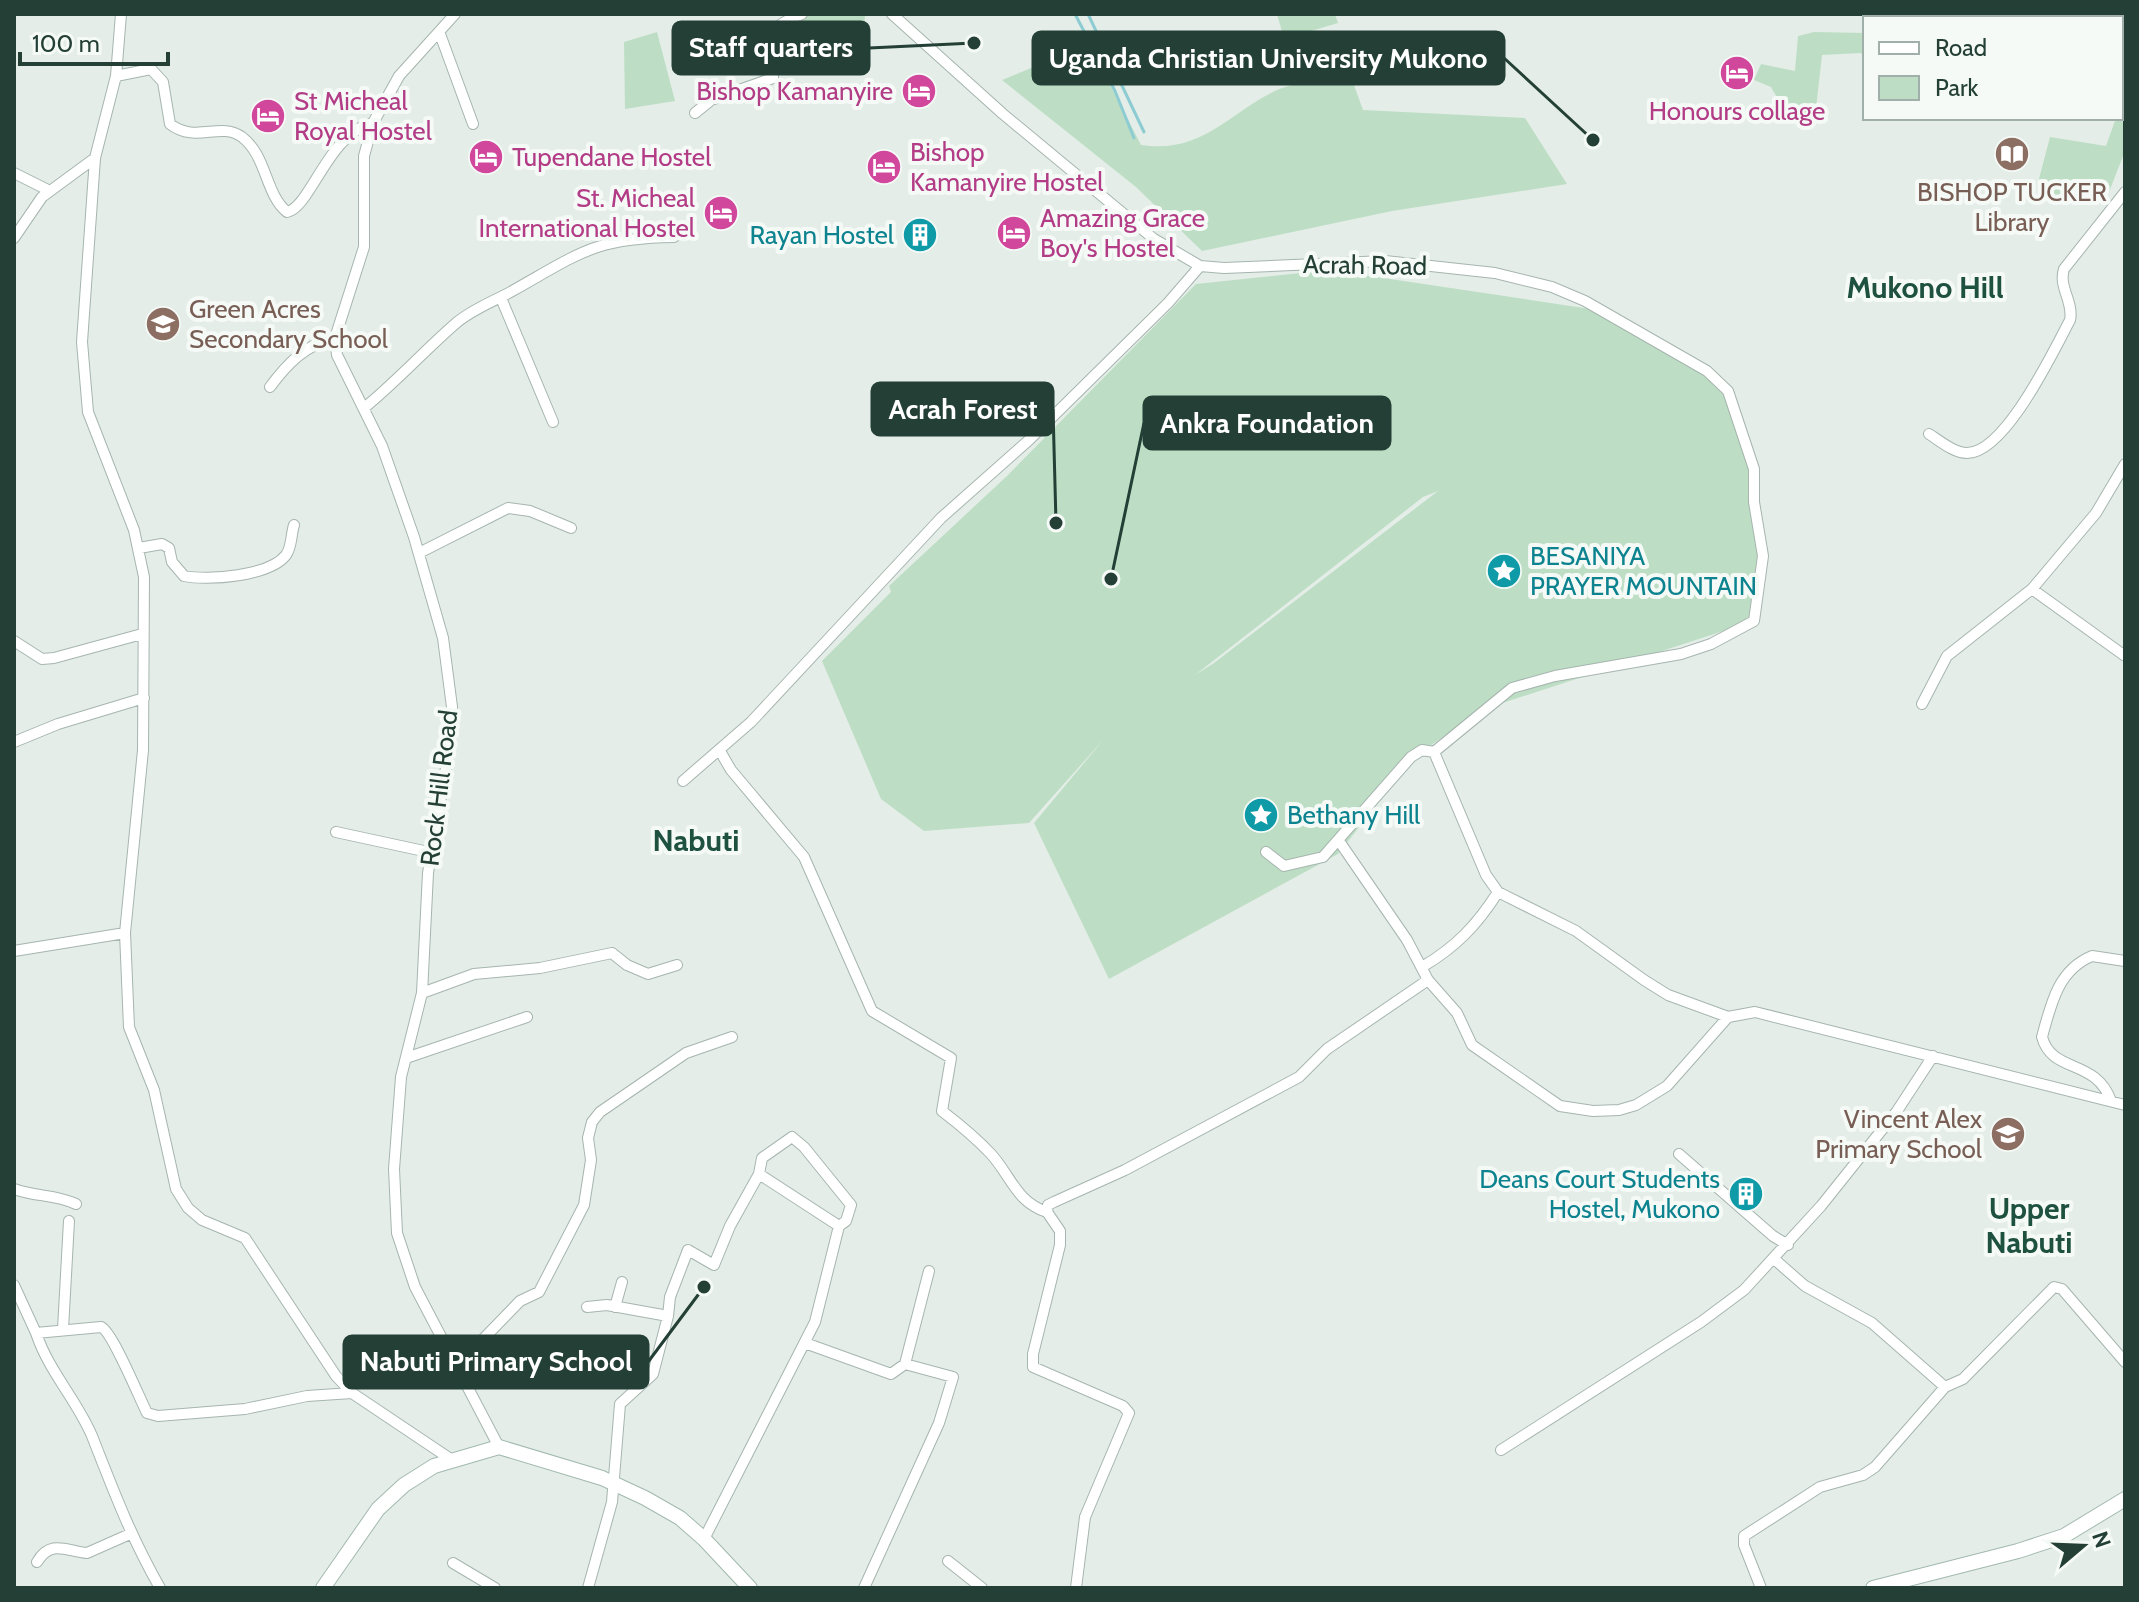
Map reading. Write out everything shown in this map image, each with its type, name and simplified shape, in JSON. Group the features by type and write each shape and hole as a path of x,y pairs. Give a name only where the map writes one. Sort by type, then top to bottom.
{"street":[{"path":"121,14 116,76 95,158 92,242 82,297 83,384 88,412 139,548 144,577 143,750 125,933 129,1027 154,1090 176,1189 188,1208 202,1220 245,1238 336,1376 352,1393 452,1460"},
{"path":"270,387 304,351 318,341 335,338 364,247 364,156 373,123 399,76 455,14"},
{"path":"695,113 711,100 773,78 769,46 772,33 780,22 802,14"},
{"name":"Acrah Road","path":"892,14 1095,192 1154,239 1200,266 1224,268 1385,261 1528,280 1611,314 1707,371 1728,391 1754,469 1754,502 1763,556 1754,621 1711,644 1681,654 1512,688 1434,752"},
{"path":"440,34 473,124"},
{"path":"116,76 151,69 163,82 170,124 189,134 229,131 242,137 261,158 280,205 287,212 298,205 347,135 373,123"},
{"path":"14,238 50,191 95,158"},
{"path":"14,173 50,191"},
{"path":"1929,434 1959,452 1969,453 1999,438 2070,320 2072,311 2061,279 2064,269 2125,192"},
{"path":"364,408 417,363 457,322 579,252 630,237 674,237"},
{"path":"683,781 720,751 821,649 941,518 1029,440 1168,303 1200,266"},
{"path":"501,298 553,422"},
{"name":"Rock Hill Road","path":"335,338 337,355 364,408 398,488 419,553 443,638 452,707 451,738 425,910 422,993 401,1077 394,1169 397,1233 415,1287 499,1447"},
{"path":"1922,704 1947,656 2032,589 2096,513 2125,464"},
{"path":"419,553 508,508 530,511 571,528"},
{"path":"139,548 162,544 169,548 172,562 184,576 254,572 277,563 286,555 294,525"},
{"path":"2032,589 2125,656"},
{"path":"14,641 42,659 142,634"},
{"path":"14,742 58,724 144,698"},
{"path":"1266,852 1284,866 1297,866 1323,857 1372,797 1411,757 1422,750 1434,752 1486,875 1498,892 1576,931 1668,995 1728,1017 1755,1012 2125,1105"},
{"path":"720,751 731,770 804,857 872,1011 951,1058 942,1111 993,1156 1025,1201 1047,1212 1060,1231 1060,1245 1033,1354 1033,1367 1123,1406 1129,1413 1085,1517 1076,1588"},
{"path":"336,832 433,853"},
{"path":"1339,841 1428,980 1457,1013 1472,1045 1535,1091 1572,1109 1619,1110 1658,1093 1728,1017"},
{"path":"1422,967 1468,934 1498,892"},
{"path":"14,951 125,933"},
{"path":"422,993 474,974 540,968 612,953 627,965 648,974 677,965"},
{"path":"2111,1101 2103,1083 2052,1056 2042,1037 2050,1006 2065,973 2092,956 2125,961"},
{"path":"1047,1212 1048,1205 1125,1170 1299,1077 1327,1049 1428,980"},
{"path":"406,1058 527,1017"},
{"path":"457,1366 520,1301 539,1292 584,1205 592,1122 666,1064 686,1053 732,1037"},
{"path":"1501,1450 1719,1310 1788,1245 1897,1111 1933,1056"},
{"path":"588,1588 612,1502 620,1404 653,1374 670,1297 688,1250 714,1265 730,1226 759,1174 762,1158 792,1137 851,1205 846,1221 839,1226 815,1322 704,1539"},
{"path":"1679,1154 1773,1236 1788,1245"},
{"path":"759,1174 839,1226"},
{"path":"14,1189 30,1194 54,1194 76,1204"},
{"path":"63,1329 69,1221"},
{"path":"1774,1259 1805,1286 1872,1323 1945,1387"},
{"path":"805,1343 891,1374 905,1364 929,1271"},
{"path":"615,1307 622,1282"},
{"path":"14,1285 59,1383 92,1436 130,1534 160,1588"},
{"path":"1761,1588 1744,1536 1820,1487 1863,1475 1883,1459 1945,1387 1963,1379 2054,1287 2062,1289 2125,1362"},
{"path":"587,1307 615,1307 668,1316"},
{"path":"36,1333 101,1327 110,1332 133,1389 147,1413 158,1416 245,1409 307,1396 352,1393"},
{"path":"864,1588 939,1423 953,1377 905,1364"},
{"path":"323,1588 378,1509 404,1485 452,1460 499,1447 613,1483 680,1518 750,1588"},
{"path":"1873,1588 2064,1536 2125,1499"},
{"path":"37,1562 53,1548 65,1547 87,1553 130,1534"},
{"path":"948,1561 982,1588"},
{"path":"453,1563 495,1588"}],"green space":[{"path":"808,14 865,14 862,74 849,69 842,53 834,58 839,72 827,73 822,64 808,71 796,44 793,19"},
{"path":"1277,14 1335,14 1338,23 1284,39"},
{"path":"657,32 675,101 625,109 624,42"},
{"path":"1814,32 1863,33 1863,56 1861,53 1822,55 1815,117 1788,108 1771,87 1754,80 1761,64 1795,71 1798,36"},
{"path":"1089,44 1141,145 1163,146 1198,138 1277,90 1351,77 1363,110 1525,118 1567,184 1392,211 1202,251 1136,187 1002,80"},
{"path":"2115,120 2125,123 2125,151 2109,192 2062,198 2042,196 2039,179 2050,137 2106,146"},
{"path":"1330,270 1617,313 1615,316 1728,391 1754,469 1764,557 1754,621 1484,709 1415,756 1338,854 1109,979 1034,823 1104,739 1029,823 924,831 881,799 822,661 891,592 889,586 1007,476 1196,284","holes":["1438,491 1195,675 1423,497"]}],"waterway":[{"path":"1075,14 1115,91 1134,138"},
{"path":"1088,14 1144,132"}],"place":[{"name":"Staff quarters","path":"974,43"},
{"name":"Honours collage","path":"1737,73"},
{"name":"Bishop Kamanyire","path":"919,91"},
{"name":"St Micheal Royal Hostel","path":"268,116"},
{"name":"Uganda Christian University Mukono","path":"1593,140"},
{"name":"BISHOP TUCKER Library","path":"2012,154"},
{"name":"Tupendane Hostel","path":"486,157"},
{"name":"Bishop Kamanyire Hostel","path":"884,167"},
{"name":"St. Micheal International Hostel","path":"721,213"},
{"name":"Amazing Grace Boy's Hostel","path":"1014,233"},
{"name":"Rayan Hostel","path":"920,235"},
{"name":"Green Acres Secondary School","path":"163,324"},
{"name":"Acrah Forest","path":"1056,523"},
{"name":"BESANIYA PRAYER MOUNTAIN","path":"1504,571"},
{"name":"Ankra Foundation","path":"1111,579"},
{"name":"Bethany Hill","path":"1261,815"},
{"name":"Vincent Alex Primary School","path":"2008,1134"},
{"name":"Deans Court Students Hostel, Mukono","path":"1746,1194"},
{"name":"Nabuti Primary School","path":"704,1287"}],"district":[{"name":"Mukono Hill","path":"1925,288"},
{"name":"Nabuti","path":"696,841"},
{"name":"Upper Nabuti","path":"2029,1226"}]}
